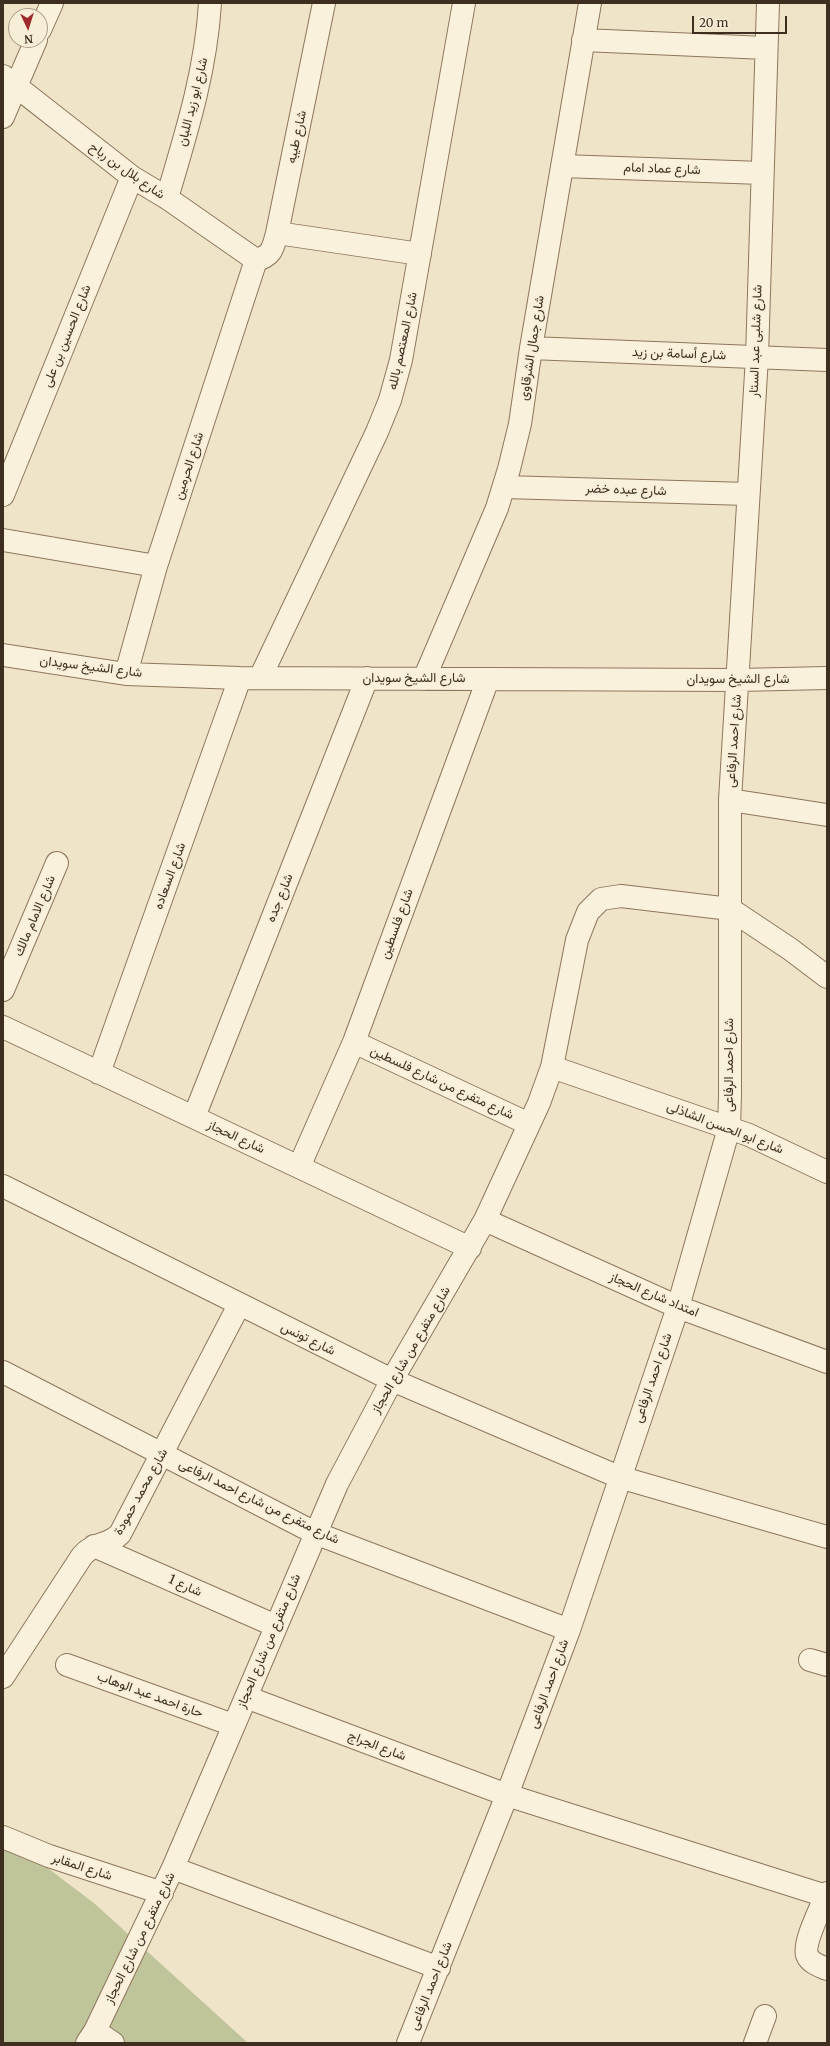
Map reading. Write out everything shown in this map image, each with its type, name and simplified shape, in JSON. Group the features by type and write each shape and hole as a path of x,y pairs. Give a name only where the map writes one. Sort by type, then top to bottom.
{"street":[{"name":"شارع ابو زيد اللبان","path":"167,198 201,78 209,30 210,3"},
{"name":"شارع طيبه","path":"256,260 265,257 271,251 278,233 324,3"},
{"name":"شارع المعتصم بالله","path":"250,678 374,439 390,400 401,360 464,3"},
{"name":"شارع جمال الشرقاوى","path":"424,678 504,487 520,424 531,348 590,3"},
{"name":"شارع شلبى عبد الستار","path":"738,680 757,357 768,3"},
{"path":"583,40 766,48"},
{"path":"3,117 9,81 31,48"},
{"name":"شارع بلال بن رباح","path":"9,81 132,177 167,198 256,260"},
{"name":"شارع عماد امام","path":"562,166 762,173"},
{"name":"شارع الحسين بن على","path":"3,495 132,177"},
{"path":"278,233 420,254"},
{"name":"شارع الحرمين","path":"126,674 156,566 256,260"},
{"name":"شارع أسامة بن زيد","path":"531,348 827,360"},
{"name":"شارع عبده خضر","path":"504,487 748,494"},
{"path":"3,540 156,566"},
{"name":"شارع الشيخ سويدان","path":"3,655 126,674 250,678 738,680 827,678"},
{"name":"شارع السعاده","path":"99,1073 250,678"},
{"name":"شارع جده","path":"194,1117 367,678"},
{"name":"شارع فلسطين","path":"299,1167 354,1042 488,679"},
{"name":"شارع احمد الرفاعى","path":"408,2043 507,1795 569,1630 619,1477 678,1307 729,1128 730,800 738,680"},
{"path":"730,800 827,815"},
{"name":"شارع الامام مالك","path":"3,990 57,863"},
{"name":"شارع متفرع من شارع الحجاز","path":"91,2037 162,1893 336,1484 392,1380 485,1220 542,1097 552,1066 577,940 588,912 601,899 622,896 730,909"},
{"path":"730,909 790,949 827,977"},
{"name":"شارع الحجاز","path":"3,1028 470,1248"},
{"name":"شارع متفرع من شارع فلسطين","path":"354,1042 530,1124"},
{"name":"شارع ابو الحسن الشاذلى","path":"552,1066 771,1144 827,1172"},
{"name":"شارع تونس","path":"3,1186 392,1380 619,1477 827,1537"},
{"name":"امتداد شارع الحجاز","path":"485,1220 678,1307 827,1362"},
{"name":"شارع محمد حمودة","path":"3,1677 82,1556 94,1546 109,1542 120,1534 163,1454 239,1305"},
{"name":"شارع متفرع من شارع احمد الرفاعى","path":"3,1372 315,1533 569,1630"},
{"name":"شارع 1","path":"94,1546 276,1626"},
{"name":"حارة احمد عبد الوهاب","path":"67,1665 233,1725"},
{"name":"شارع الجراج","path":"246,1696 507,1795 826,1894"},
{"name":"شارع المقابر","path":"3,1837 49,1856 162,1893"},
{"path":"173,1868 438,1968"},
{"path":"826,1894 806,1945 807,1955 812,1962 827,1969"},
{"path":"755,2043 765,2016"},
{"path":"91,2037 113,2043"}],"green space":[{"path":"3,1834 95,1904 248,2043 3,2043"}]}
